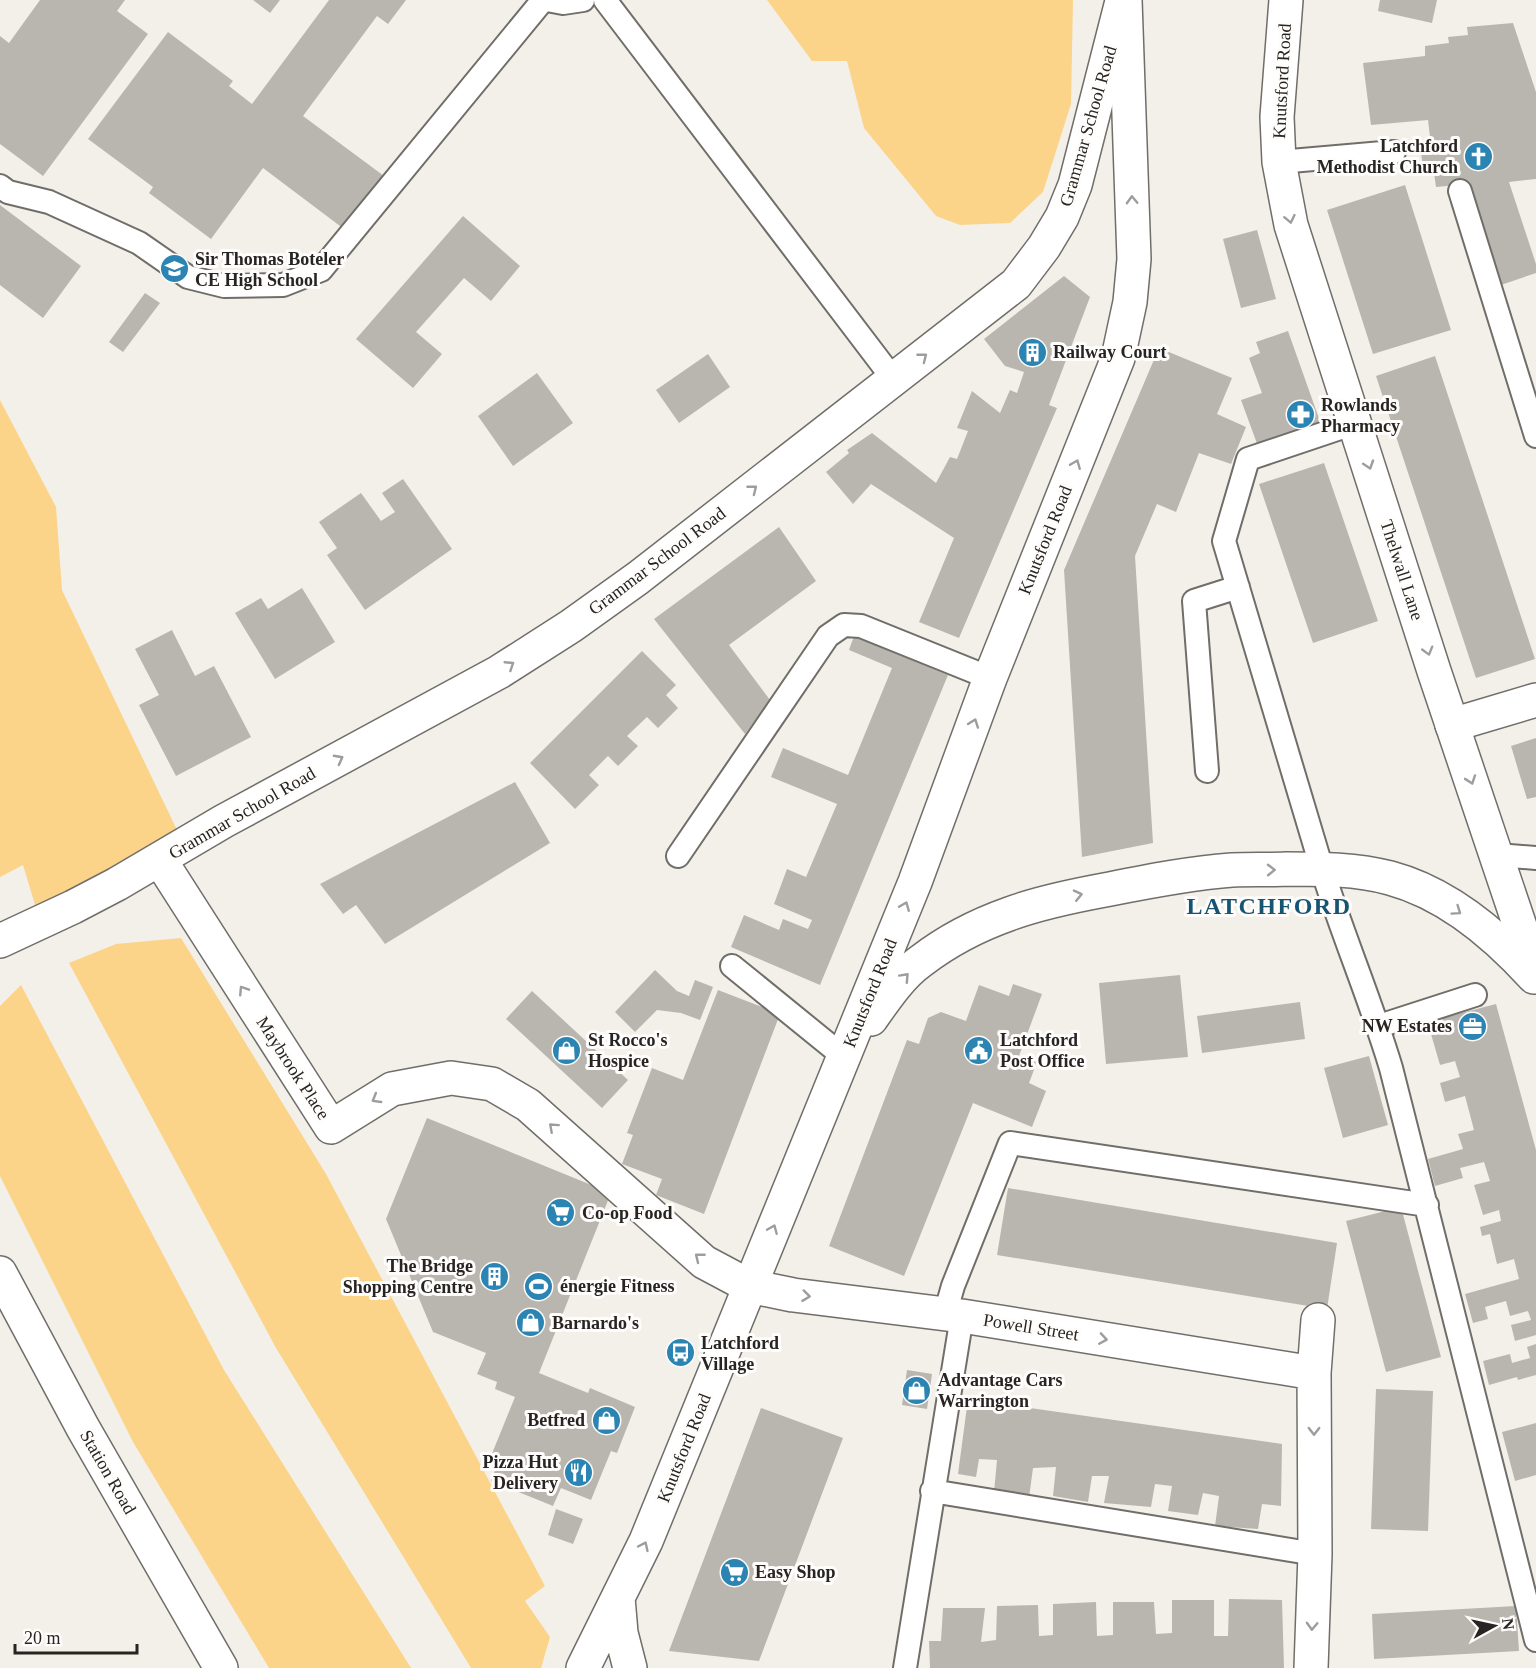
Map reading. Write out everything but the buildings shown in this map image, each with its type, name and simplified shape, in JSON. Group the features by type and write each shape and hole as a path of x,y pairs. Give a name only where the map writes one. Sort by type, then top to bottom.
{"main road":[{"name":"Grammar School Road","path":"0,941 73,907 160,860 224,821 499,672 571,626 638,578 1016,284 1044,247 1062,217 1075,185 1124,0"},
{"name":"Knutsford Road","path":"582,1668 646,1541 915,882 990,678 1118,358 1130,302 1134,259 1124,0"},
{"name":"Knutsford Road","path":"1279,162 1277,117 1286,0"},
{"name":"Thelwall Lane","path":"1279,162 1291,225 1452,725 1536,974"},
{"path":"1452,725 1536,700"},
{"name":"Maybrook Place","path":"160,860 331,1127 393,1089 451,1078 492,1084 528,1105 704,1262 749,1287"},
{"name":"Knutsford Road","path":"844,1057 889,994 919,962 956,938 1010,914 1079,895 1155,880 1231,870 1322,869 1357,871 1392,878 1431,894 1486,932 1515,956 1536,979"},
{"name":"Station Road","path":"0,1273 83,1428 221,1668"},
{"name":"Powell Street","path":"749,1287 793,1295 954,1315 1314,1373"},
{"path":"1311,1668 1315,1554 1314,1373 1318,1320"},
{"path":"618,1598 621,1633 630,1668"}],"lane":[{"path":"0,186 8,192 49,202 138,243 188,277 224,286 283,285 321,270 545,0 563,3 583,0"},
{"path":"604,0 894,380"},
{"path":"1279,162 1394,152"},
{"path":"1460,191 1536,436"},
{"path":"1355,423 1248,459 1224,541 1335,910 1379,1026 1427,1205 1536,1640"},
{"path":"1207,771 1194,601 1238,587"},
{"path":"678,856 828,636 844,625 861,626 990,678"},
{"path":"1497,855 1536,858"},
{"path":"732,966 844,1057"},
{"path":"1379,1026 1475,995"},
{"path":"905,1668 932,1491 954,1315 953,1286 1010,1143 1427,1205"},
{"path":"932,1491 1315,1554"}],"shaded area":[{"path":"767,0 1073,0 1071,104 1043,192 1010,223 960,225 936,216 864,128 847,61 812,61"},
{"path":"0,400 56,507 62,590 178,832 89,883 35,905 23,865 0,877"},
{"path":"181,938 326,1174 545,1586 525,1601 550,1637 541,1668 471,1668 276,1348 69,963 116,944"},
{"path":"21,985 224,1370 411,1668 269,1668 133,1442 0,1176 0,1006"}],"place":[{"name":"Latchford Methodist Church","path":"1479,156"},
{"name":"Sir Thomas Boteler CE High School","path":"174,269"},
{"name":"Railway Court","path":"1032,352"},
{"name":"Rowlands Pharmacy","path":"1300,415"},
{"name":"NW Estates","path":"1473,1026"},
{"name":"St Rocco's Hospice","path":"567,1050"},
{"name":"Latchford Post Office","path":"979,1050"},
{"name":"Co-op Food","path":"561,1213"},
{"name":"The Bridge Shopping Centre","path":"494,1276"},
{"name":"énergie Fitness","path":"539,1286"},
{"name":"Barnardo's","path":"531,1323"},
{"name":"Latchford Village","path":"680,1353"},
{"name":"Advantage Cars Warrington","path":"917,1390"},
{"name":"Betfred","path":"606,1420"},
{"name":"Pizza Hut Delivery","path":"579,1472"},
{"name":"Easy Shop","path":"734,1572"}],"district":[{"name":"LATCHFORD","path":"1269,906"}]}
